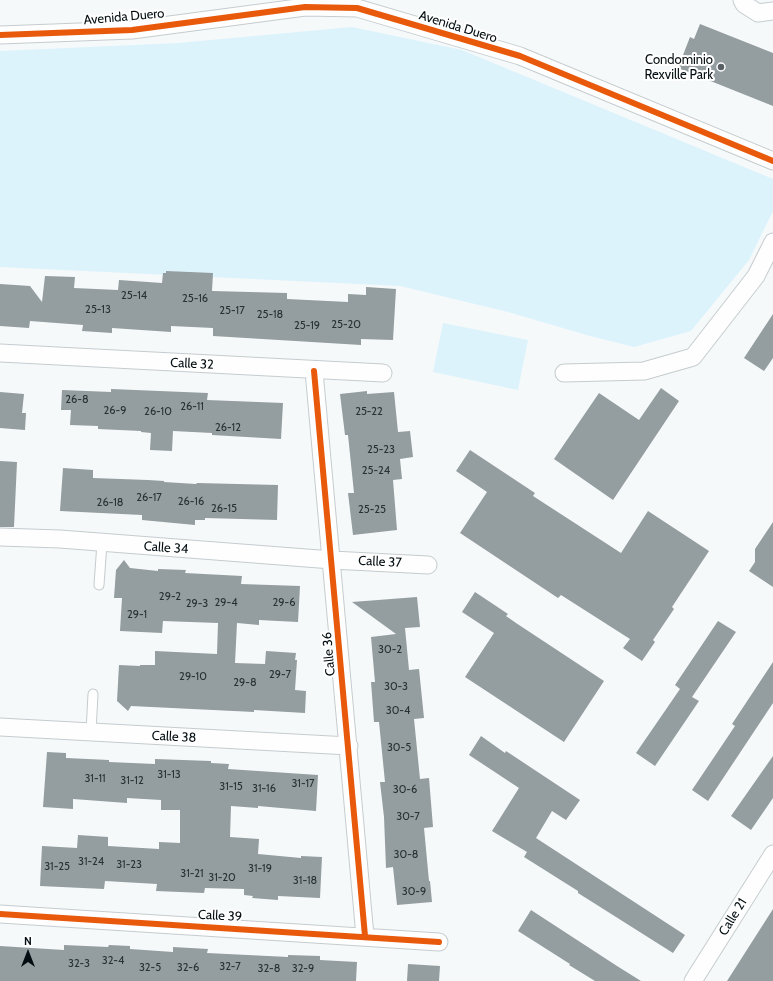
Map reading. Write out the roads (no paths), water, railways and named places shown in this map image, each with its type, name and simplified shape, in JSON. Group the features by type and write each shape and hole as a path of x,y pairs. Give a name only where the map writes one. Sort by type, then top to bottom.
{"street":[{"path":"742,0 744,4 758,12 773,11"},
{"name":"Avenida Duero","path":"0,35 132,30 305,8 357,8 520,56 773,161"},
{"path":"564,373 644,372 693,357 756,276 773,242"},
{"name":"Calle 32","path":"0,353 383,374"},
{"name":"Calle 36","path":"314,371 365,936"},
{"name":"Calle 34","path":"0,536 60,539 332,560"},
{"name":"Calle 37","path":"332,560 428,564"},
{"name":"Calle 38","path":"0,727 349,746"},
{"name":"Calle 21","path":"693,981 773,854"},
{"name":"Calle 39","path":"0,914 365,936 439,942"}],"lane":[{"path":"99,585 102,543"},
{"path":"91,732 93,694"}],"place":[{"name":"Condominio Rexville Park","path":"721,67"}]}
